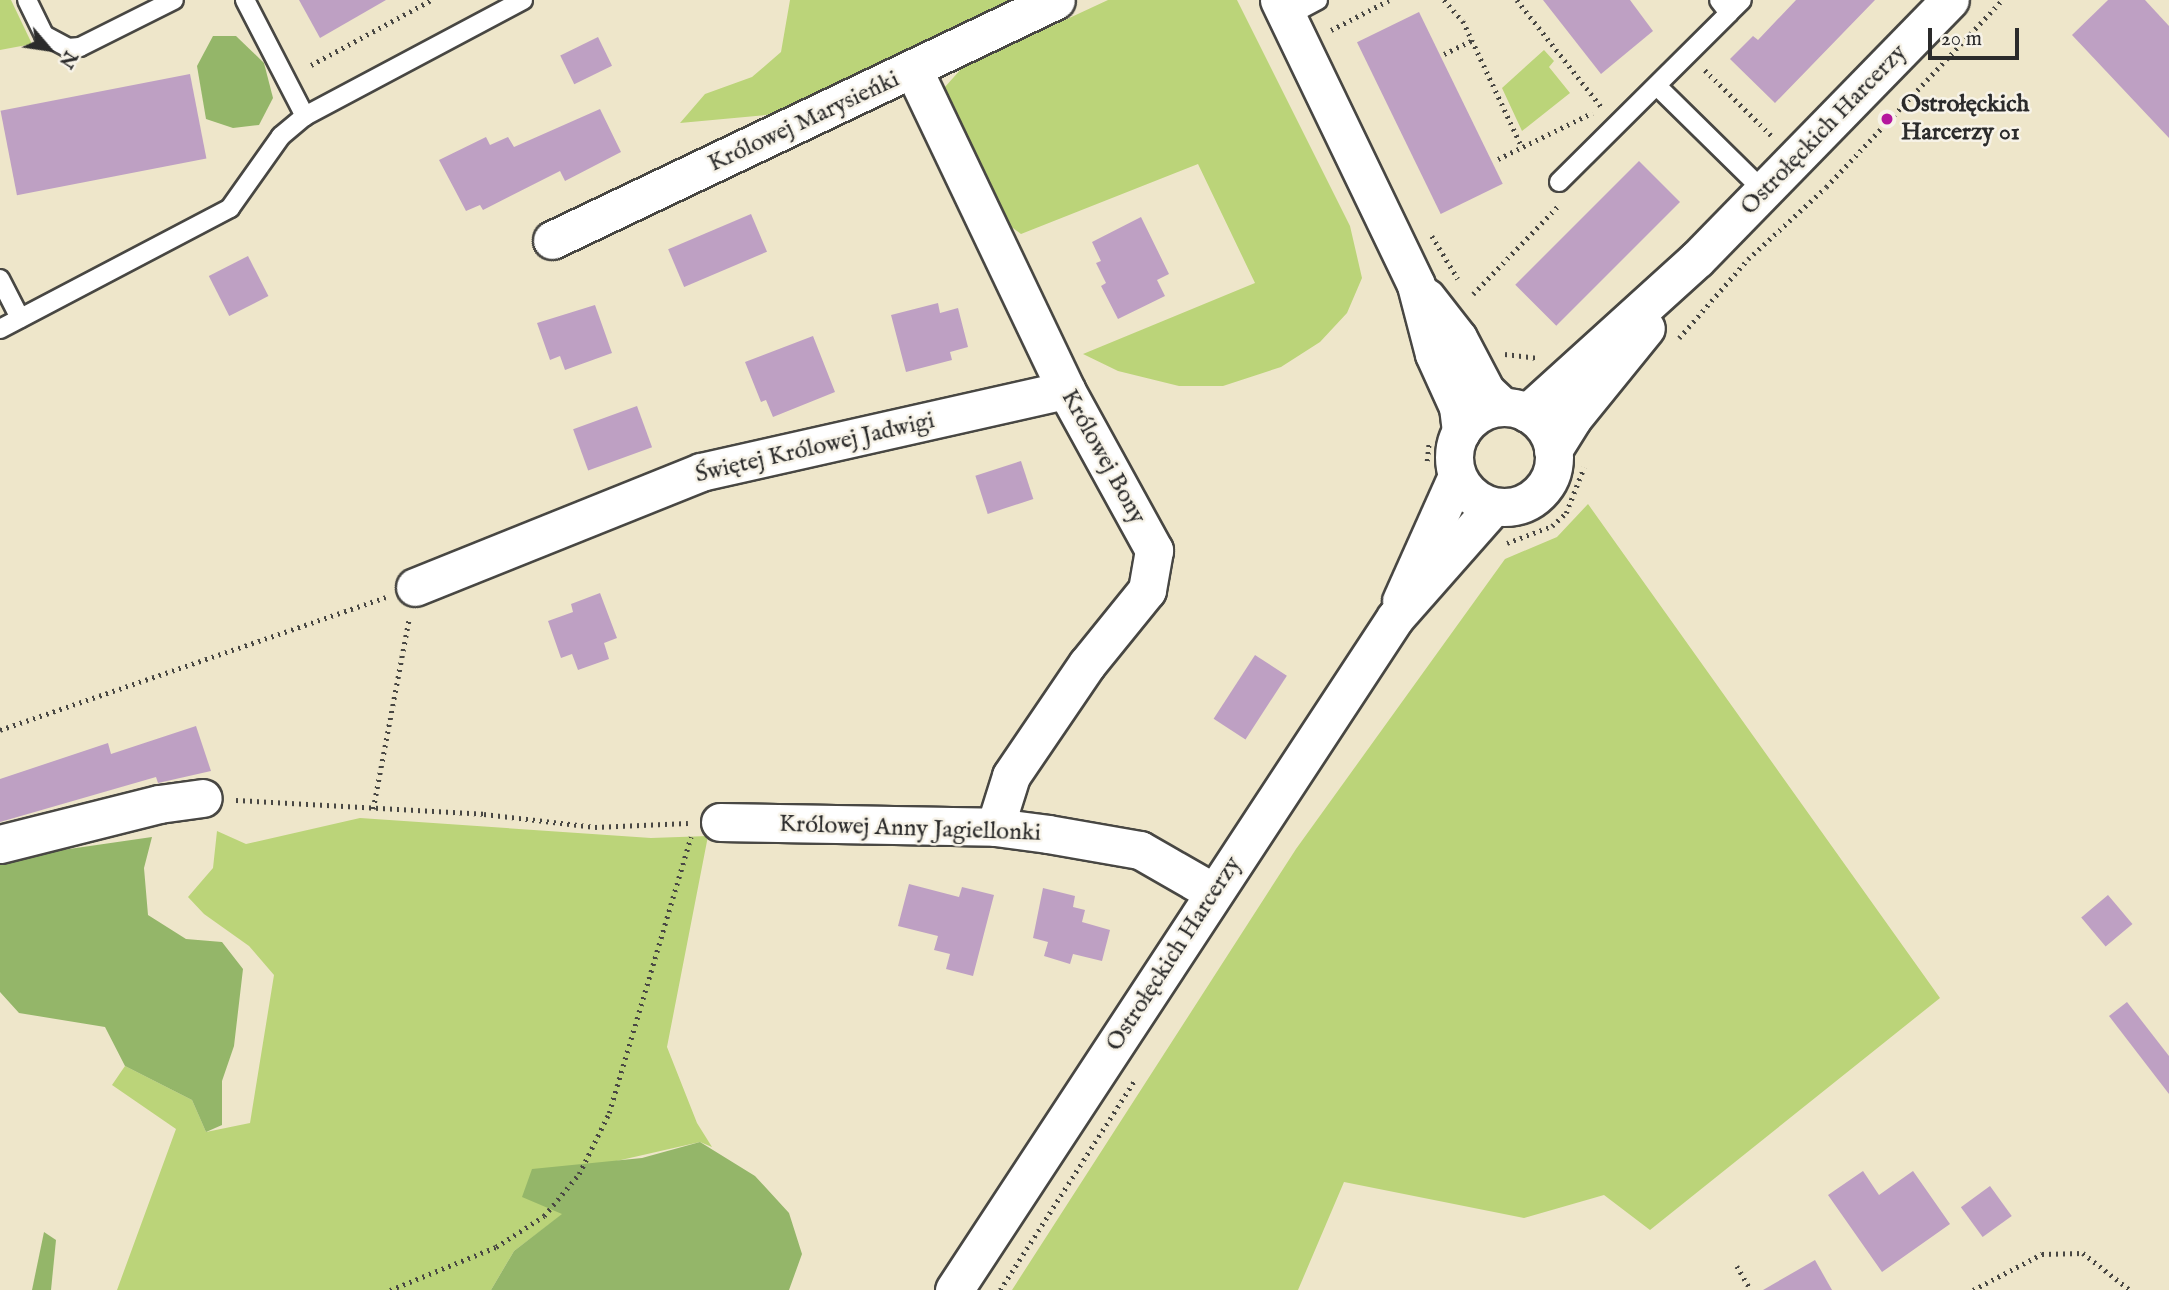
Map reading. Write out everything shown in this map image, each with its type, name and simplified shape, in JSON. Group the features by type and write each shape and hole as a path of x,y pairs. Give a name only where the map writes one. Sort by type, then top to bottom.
{"street":[{"name":"Królowej Marysieńki","path":"552,240 914,71 1056,0"},
{"name":"Ostrołęckich Harcerzy","path":"954,1290 1395,618 1493,506 1519,505 1542,490 1570,452 1572,419 1611,375 1755,182 1950,0"},
{"path":"1299,5 1416,285 1434,354 1458,407 1445,435 1454,453 1441,475 1493,506"},
{"name":"Królowej Bony","path":"914,71 1066,390 1154,550 1147,590 1087,664 1011,776 995,827"},
{"name":"Ostrołęckich Harcerzy","path":"1445,435 1478,414 1515,410 1697,259"},
{"path":"1416,285 1458,338 1486,391 1545,428 1570,452"},
{"name":"Świętej Królowej Jadwigi","path":"415,587 701,472 1066,390"},
{"name":"Ostrołęckich Harcerzy","path":"1395,618 1441,475"},
{"path":"0,844 159,804 203,798"},
{"name":"Królowej Anny Jagiellonki","path":"708,822 995,827 1140,849 1213,892"}],"lane":[{"path":"27,0 44,35 68,48 80,47 174,0"},
{"path":"245,0 305,116"},
{"path":"0,329 230,208 281,136 305,116 523,0"},
{"path":"1559,182 1657,86 1730,4"},
{"path":"1657,86 1755,182"},
{"path":"0,279 20,318"}],"path":[{"path":"311,65 431,0"},
{"path":"1326,32 1389,0"},
{"path":"1444,0 1463,20 1522,147"},
{"path":"1517,0 1616,126"},
{"path":"1676,341 1748,258 1826,187 2002,0"},
{"path":"1299,5 1326,32 1332,43"},
{"path":"1444,54 1473,40"},
{"path":"1698,63 1777,141 1755,182"},
{"path":"1498,159 1602,108"},
{"path":"1426,225 1460,283"},
{"path":"1467,295 1474,306"},
{"path":"1500,353 1551,360"},
{"path":"1441,475 1445,435"},
{"path":"1493,550 1552,526 1566,513 1577,493 1570,452"},
{"path":"0,730 415,587 373,810"},
{"path":"203,798 373,810 484,814 595,827 708,822 609,1113 579,1174 544,1216 496,1247 390,1290"},
{"path":"1000,1290 1142,1071"},
{"path":"1973,1290 2042,1254 2083,1253 2130,1290"},
{"path":"1737,1266 1751,1290"}],"green space":[{"path":"0,0 11,0 32,44 0,50"},
{"path":"790,0 1030,0 809,111 680,123 705,94 752,77 781,52"},
{"path":"1108,0 1237,0 1350,226 1362,278 1347,313 1320,342 1281,367 1223,386 1179,386 1118,371 1083,354 1255,283 1198,164 1021,234 995,215 946,112 944,88 962,68"},
{"path":"213,36 236,36 264,63 273,98 259,125 233,128 206,119 197,66"},
{"path":"1544,50 1554,61 1549,67 1570,93 1522,131 1502,88"},
{"path":"1588,504 1940,998 1650,1230 1604,1195 1524,1218 1344,1182 1298,1290 1012,1290 1296,849 1505,559 1557,537"},
{"path":"360,818 651,838 708,836 667,1047 697,1123 712,1147 700,1142 599,1165 563,1214 514,1251 491,1290 117,1290 176,1129 112,1085 125,1066 192,1100 206,1132 250,1123 274,975 249,946 204,914 188,897 213,868 217,831 246,844"},
{"path":"152,837 144,868 148,915 186,939 222,942 243,969 234,1046 222,1081 222,1125 206,1132 192,1100 125,1066 105,1027 19,1013 0,992 0,859"},
{"path":"700,1142 755,1176 789,1213 802,1254 789,1290 491,1290 514,1251 562,1214 522,1197 532,1169 642,1158"},
{"path":"44,1232 56,1240 51,1290 32,1290"}],"building":[{"path":"299,0 386,0 320,38"},
{"path":"1543,0 1630,0 1653,31 1601,74"},
{"path":"1796,0 1875,0 1775,103 1730,59 1753,36 1758,40"},
{"path":"2108,0 2145,0 2169,26 2169,138 2072,35"},
{"path":"1419,12 1503,184 1441,214 1357,42"},
{"path":"598,37 612,66 574,84 560,55"},
{"path":"190,74 206,158 17,195 1,111"},
{"path":"600,109 621,152 565,181 560,171 483,210 480,205 466,211 439,160 486,137 490,145 508,137 514,147"},
{"path":"1639,161 1680,202 1556,326 1515,285"},
{"path":"751,214 767,252 684,287 668,249"},
{"path":"1141,217 1169,274 1157,280 1165,296 1118,319 1101,286 1106,283 1096,263 1101,261 1092,242"},
{"path":"248,256 268,296 229,316 209,276"},
{"path":"938,303 940,313 958,308 968,347 950,352 952,360 906,372 891,315"},
{"path":"595,305 612,353 565,370 560,356 550,360 537,323"},
{"path":"813,336 835,392 773,417 766,400 761,402 745,362"},
{"path":"637,406 652,447 588,471 573,429"},
{"path":"1021,461 1033,499 988,514 975,476"},
{"path":"600,593 617,638 604,643 609,659 578,670 572,654 561,658 548,621 573,612 571,604"},
{"path":"1255,655 1287,676 1245,739 1214,719"},
{"path":"196,726 211,771 158,783 156,777 0,822 0,779 108,743 111,754"},
{"path":"909,884 959,897 962,887 994,895 973,976 946,969 950,954 934,950 938,936 898,926"},
{"path":"1043,888 1075,896 1073,907 1085,910 1082,922 1110,930 1102,961 1073,954 1070,964 1044,956 1048,942 1033,938"},
{"path":"2108,895 2132,924 2106,947 2081,917"},
{"path":"2127,1002 2169,1056 2169,1094 2109,1016"},
{"path":"1863,1171 1879,1195 1913,1171 1950,1224 1882,1272 1828,1195"},
{"path":"1990,1186 2012,1216 1983,1237 1961,1207"},
{"path":"1815,1260 1832,1290 1763,1290"}],"place":[{"name":"Ostrołęckich Harcerzy 01","path":"1887,119"}]}
